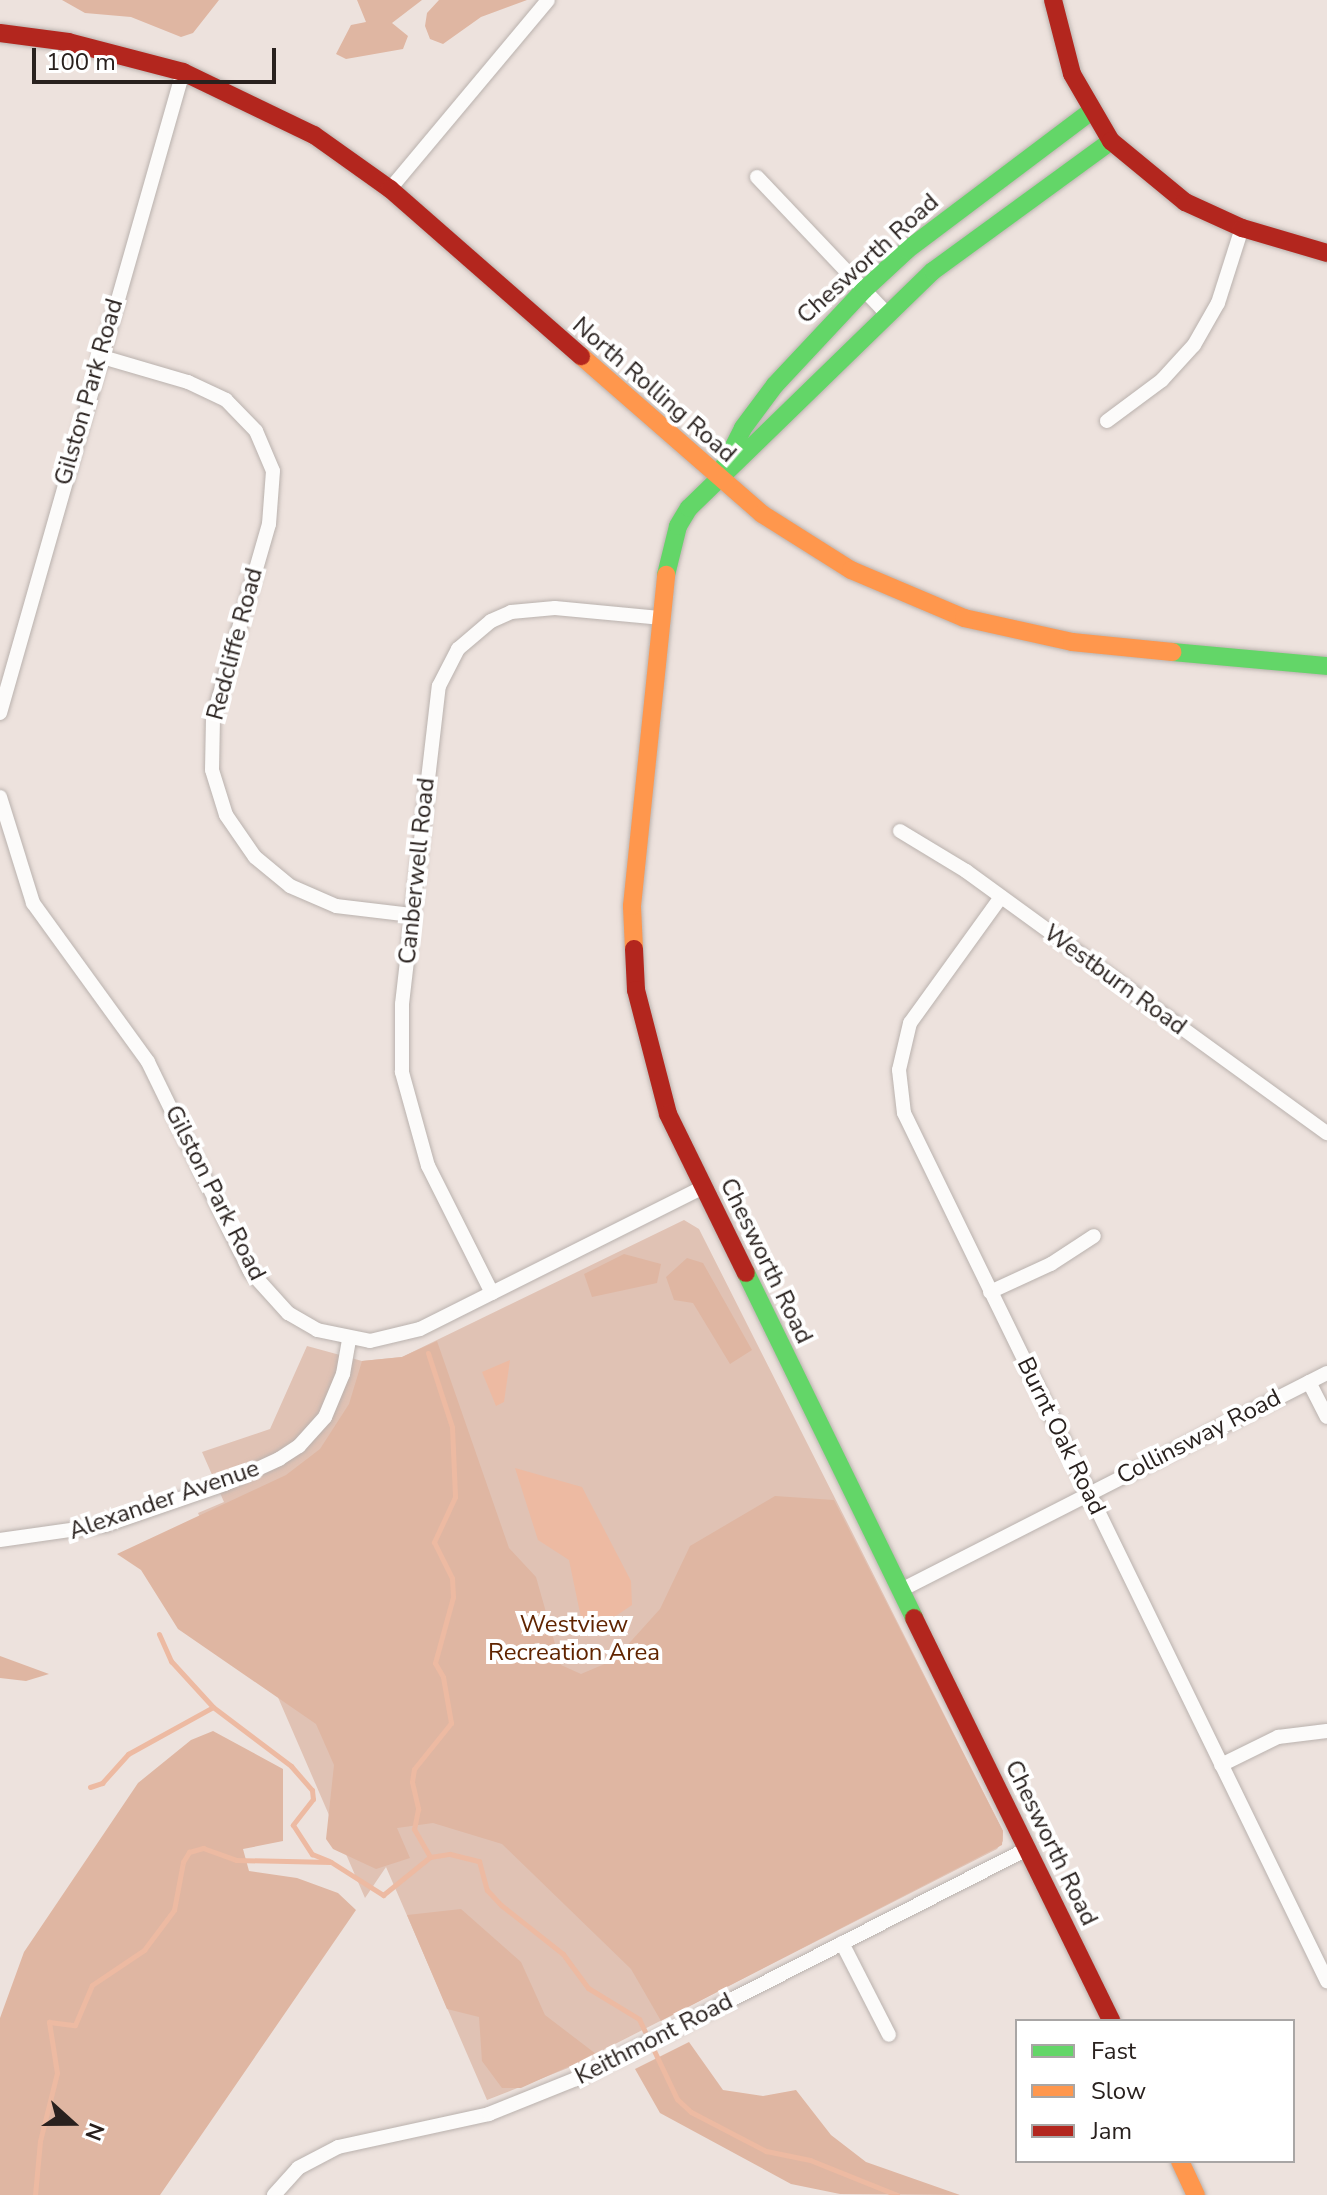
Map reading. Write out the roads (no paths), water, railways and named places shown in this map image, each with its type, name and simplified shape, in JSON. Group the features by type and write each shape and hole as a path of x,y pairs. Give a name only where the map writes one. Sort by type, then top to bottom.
{"street":[{"path":"390,189 548,0"},
{"path":"1053,0 1061,46 1090,112 1111,141 1185,202 1242,228 1327,253"},
{"name":"North Rolling Road","path":"0,33 105,50 183,72 276,113 390,189 718,478 802,541 851,570 964,618 1072,642 1327,666"},
{"name":"Gilston Park Road","path":"0,713 99,356 183,72"},
{"name":"Chesworth Road","path":"718,478 743,428 775,385 864,290 907,250 1090,112"},
{"name":"Chesworth Road","path":"1110,2019 703,1187 657,1079 632,952 634,877 660,618 678,526 718,478 763,441 887,314 984,232 1111,141"},
{"path":"757,177 887,314"},
{"path":"1107,421 1162,380 1194,345 1218,303 1242,228"},
{"name":"Redcliffe Road","path":"99,356 188,382 226,400 256,431 273,471 269,524 213,718 212,770 226,815 255,857 290,886 336,906 411,915"},
{"name":"Canberwell Road","path":"492,1293 428,1166 408,1106 400,1036 434,709 446,666 458,649 491,621 533,609 660,618"},
{"name":"Gilston Park Road","path":"0,797 33,903 148,1062 250,1271 288,1313 349,1339 393,1338 492,1293 703,1187"},
{"name":"Westburn Road","path":"900,831 1001,897 1327,1133"},
{"name":"Burnt Oak Road","path":"1001,897 910,1023 899,1070 899,1092 913,1137 1327,1981"},
{"path":"990,1292 1051,1264 1094,1236"},
{"name":"Alexander Avenue","path":"0,1540 106,1525 225,1484 279,1459 299,1446 325,1417 343,1374 349,1339"},
{"name":"Collinsway Road","path":"901,1590 1327,1373"},
{"path":"1309,1382 1327,1417"},
{"path":"1221,1765 1278,1737 1327,1731"},
{"name":"Keithmont Road","path":"274,2195 298,2168 328,2151 489,2114 639,2047 1027,1849"},
{"path":"842,1943 889,2035"},
{"path":"1181,2163 1196,2195"}],"waterway":[{"path":"428,1353 452,1427 455,1497 434,1542 452,1578 453,1597 435,1663 443,1677 451,1723 414,1769 412,1782 418,1809 414,1829 430,1857"},
{"path":"159,1634 171,1661 213,1707 291,1766 312,1790 313,1799 293,1825 312,1854 329,1861"},
{"path":"90,1787 102,1783 128,1754 213,1707"},
{"path":"35,2195 40,2141 57,2073 49,2022 75,2025 92,1985 144,1950 174,1910 183,1862 189,1852 203,1848 236,1860 331,1862 383,1895 430,1857 450,1854 479,1861 487,1890 501,1905 563,1954 588,1988 639,2019 677,2099 691,2112 766,2151 810,2160 897,2195"}],"park label":[{"name":"Westview Recreation Area","path":"574,1639"}]}
